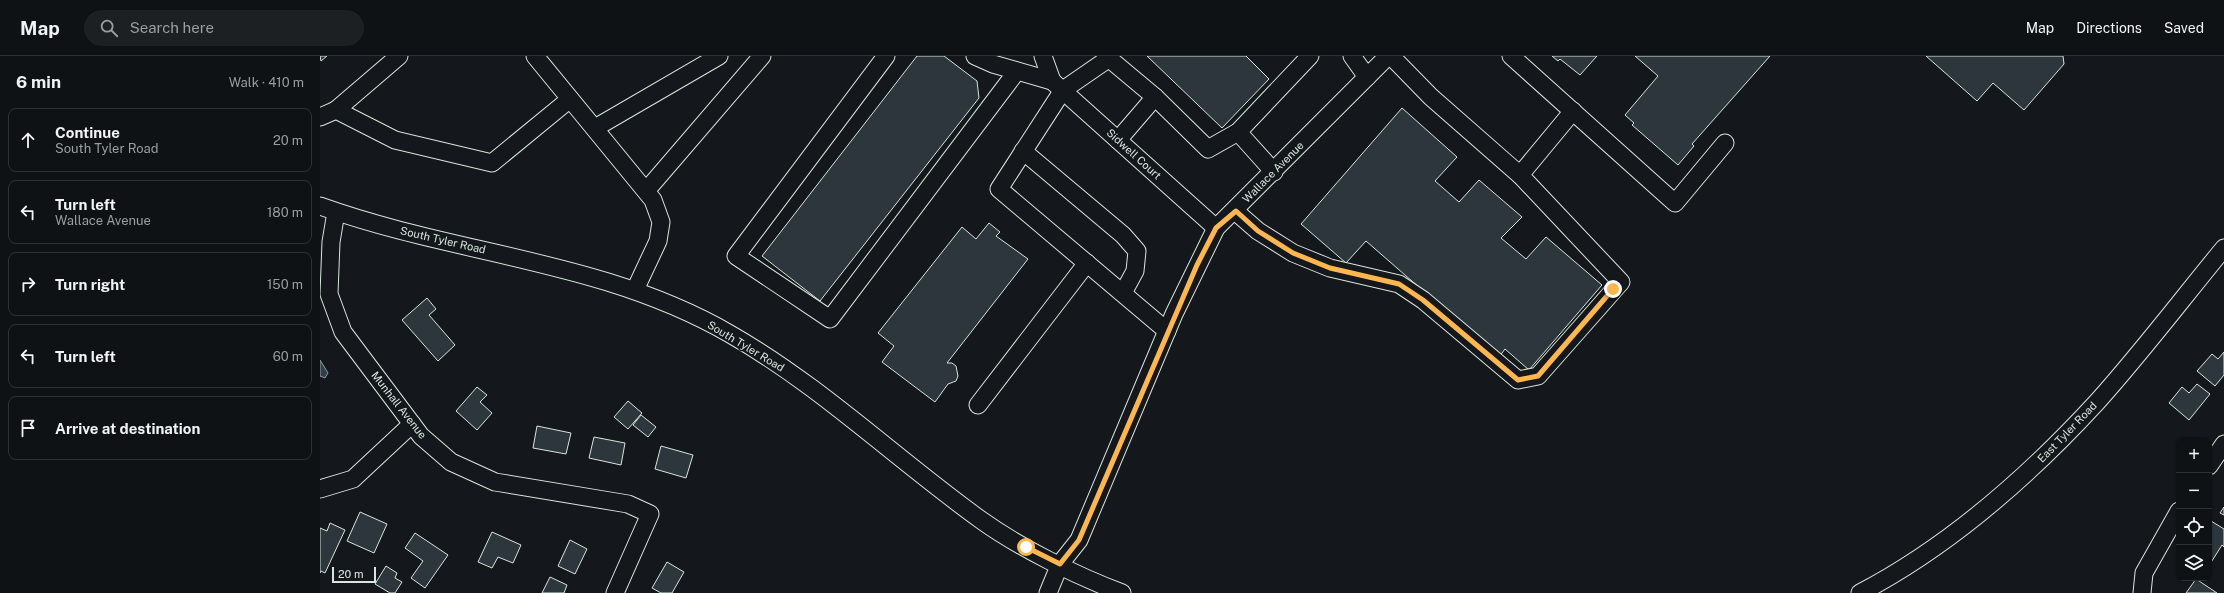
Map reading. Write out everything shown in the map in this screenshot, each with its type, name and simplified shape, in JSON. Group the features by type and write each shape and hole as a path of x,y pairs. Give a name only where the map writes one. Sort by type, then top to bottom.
{"street":[{"path":"320,116 336,110 399,56"},
{"path":"534,56 653,200 661,222 658,241 635,290"},
{"path":"595,128 719,56"},
{"path":"646,191 762,56"},
{"path":"886,56 736,256 830,319 1017,71"},
{"path":"975,56 993,64 1057,86"},
{"path":"1043,56 1057,86"},
{"path":"1167,331 999,189 1023,151 1057,86 1107,57 1155,97 1208,149 1238,132 1310,56"},
{"path":"1352,56 1367,77"},
{"path":"1236,211 1258,231 1293,253 1330,268 1399,284 1423,300 1518,380 1538,376 1621,282 1520,175 1431,97 1389,56"},
{"name":"Wallace Avenue","path":"1048,593 1060,564 1079,540 1167,331 1197,265 1216,228 1236,211 1389,56"},
{"path":"1511,56 1675,203 1725,143"},
{"name":"Sidwell Court","path":"1057,86 1216,228"},
{"path":"1118,140 1155,97"},
{"path":"336,110 395,140 492,163 570,99"},
{"path":"1520,175 1573,112"},
{"path":"1238,132 1274,172"},
{"path":"1023,151 1123,235 1137,251 1135,271 1123,293"},
{"name":"South Tyler Road","path":"320,206 399,230 559,267 635,290 728,333 772,360 815,390 983,521 1026,547 1122,593"},
{"name":"Munhall Avenue","path":"336,212 331,242 330,294 343,332 422,436 451,462 495,482 628,504 650,514 615,593"},
{"name":"East Tyler Road","path":"1883,588 2015,484 2097,402 2224,248"},
{"path":"978,405 1087,263"},
{"path":"320,489 353,479 412,424"},
{"path":"2212,462 2224,444"},
{"path":"2142,593 2144,574 2176,516"},
{"path":"1860,593 1883,588"}],"water":[{"path":"320,360 328,373 325,378 320,376"}],"building":[{"path":"320,56 327,56 321,61"},
{"path":"917,56 944,56 977,81 979,98 820,301 762,256"},
{"path":"1147,56 1246,56 1269,79 1222,128"},
{"path":"1552,56 1597,56 1580,75 1560,59 1558,61"},
{"path":"1635,56 1770,56 1692,144 1694,146 1678,165 1632,125 1634,123 1625,115 1658,76"},
{"path":"1926,56 2063,56 2064,64 2024,110 1993,83 1977,101"},
{"path":"1402,108 1457,157 1435,181 1459,202 1479,180 1522,217 1501,238 1526,259 1546,237 1602,285 1529,370 1505,349 1499,357 1366,241 1346,263 1301,224"},
{"path":"989,223 1000,232 996,236 1028,259 947,363 952,363 956,366 958,376 956,381 948,384 935,402 882,362 894,346 878,333 962,227 976,239"},
{"path":"427,298 436,309 429,315 455,345 438,361 402,320"},
{"path":"2224,352 2224,375 2215,386 2197,371 2212,354 2218,359"},
{"path":"2197,384 2210,394 2189,420 2169,403 2182,387 2189,393"},
{"path":"477,387 487,395 480,402 492,413 477,430 456,411"},
{"path":"628,401 642,413 628,429 614,417"},
{"path":"641,415 656,427 648,437 633,425"},
{"path":"537,426 571,433 566,454 533,448"},
{"path":"594,437 625,443 621,465 589,458"},
{"path":"661,446 693,455 686,478 655,469"},
{"path":"2224,507 2224,515 2220,513"},
{"path":"360,512 387,524 374,553 347,541"},
{"path":"2212,522 2224,529 2224,547 2222,545 2212,561"},
{"path":"330,523 345,530 325,573 321,571 320,573 320,528 327,531"},
{"path":"492,532 521,545 513,563 498,557 492,568 478,562"},
{"path":"415,533 448,555 425,588 411,578 423,561 405,548"},
{"path":"570,540 587,549 575,574 558,566"},
{"path":"667,562 684,572 672,593 661,593 652,588"},
{"path":"386,566 397,573 395,578 402,582 395,593 390,593 375,584"},
{"path":"550,577 567,585 564,593 542,593"},
{"path":"2195,581 2199,581 2217,593 2186,593"}],"route":[{"path":"1026,547 1060,564 1079,540 1174,314 1197,265 1216,228 1236,211 1258,231 1293,253 1330,268 1399,284 1423,300 1518,380 1538,376 1613,289"}]}
